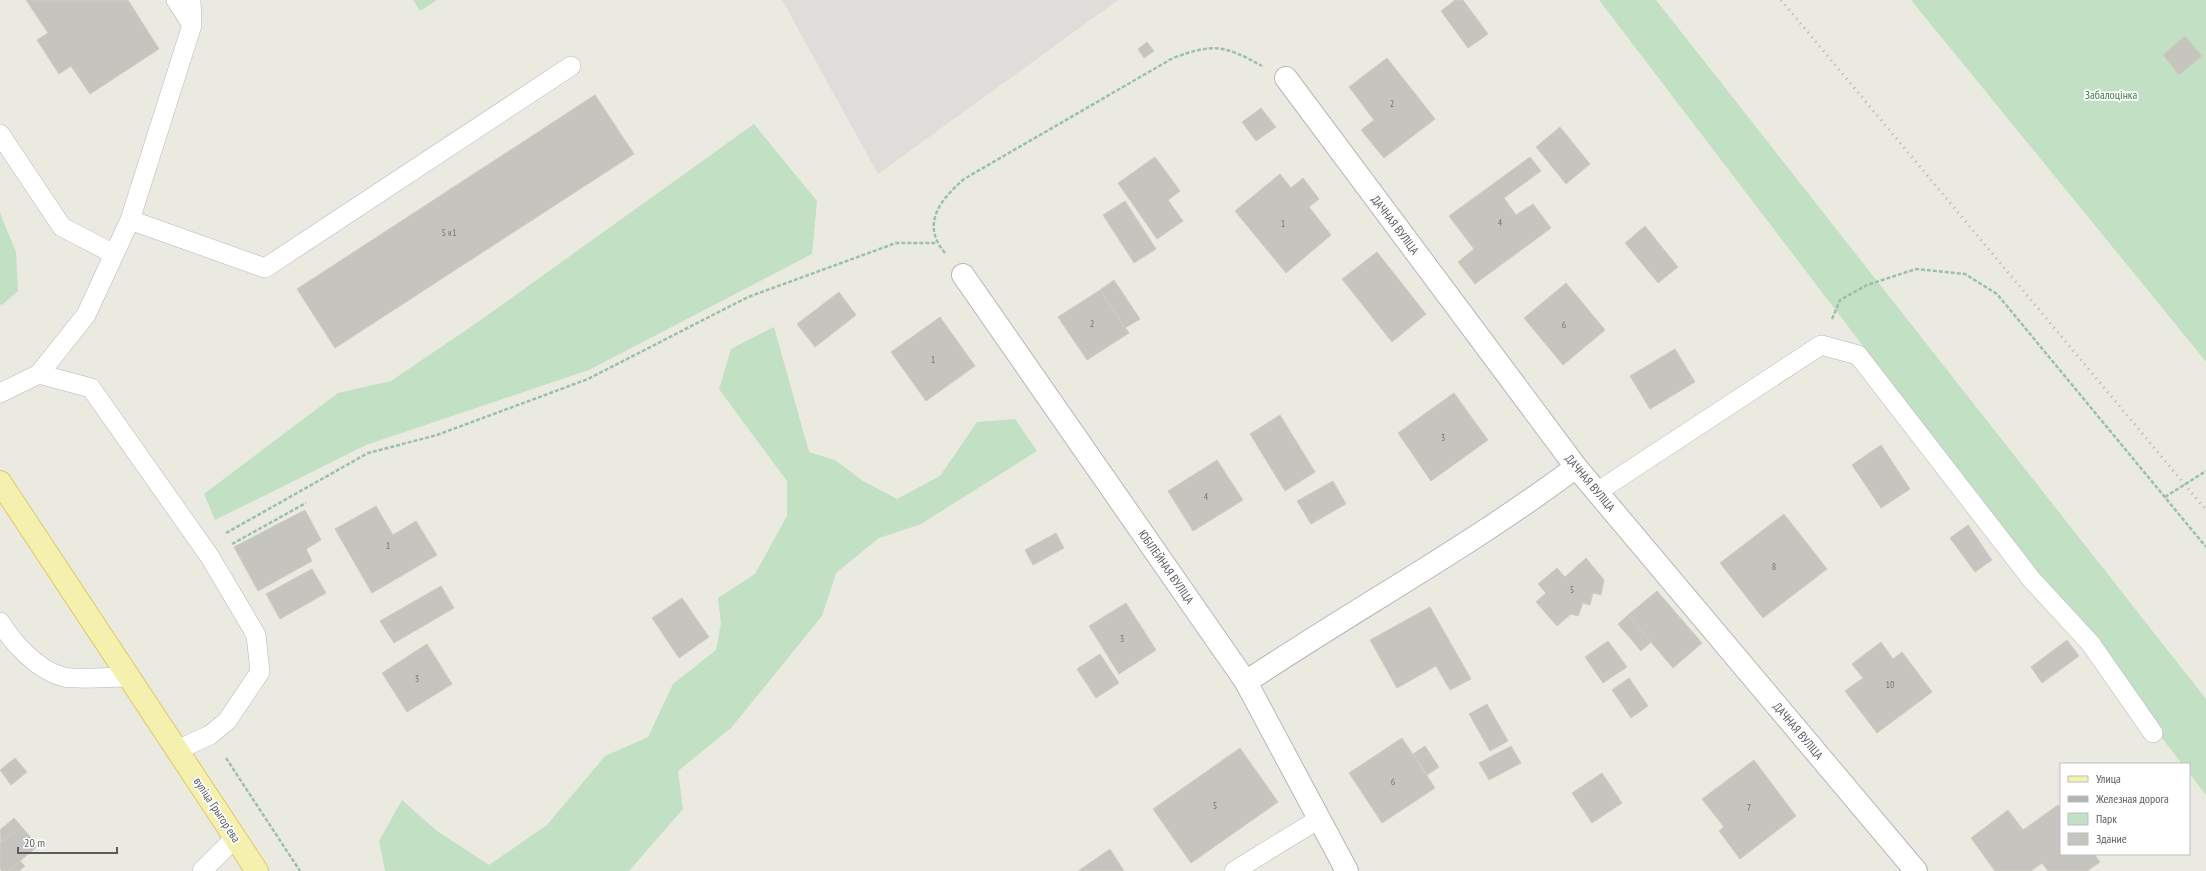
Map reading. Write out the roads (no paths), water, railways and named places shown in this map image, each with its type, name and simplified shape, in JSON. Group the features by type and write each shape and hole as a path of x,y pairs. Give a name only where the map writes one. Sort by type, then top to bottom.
{"main road":[{"name":"вуліца Грыгорʼева","path":"0,482 257,871"}],"street":[{"name":"ДАЧНАЯ ВУЛІЦА","path":"1286,78 1576,467 1916,871"},
{"name":"ЮБІЛЕЙНАЯ ВУЛІЦА","path":"963,275 1246,682 1347,871"},
{"path":"1246,682 1297,647 1529,503 1576,467"}],"lane":[{"path":"176,0 192,25"},
{"path":"0,393 39,374 86,314 130,220 192,25 191,0"},
{"path":"130,220 265,268 571,66"},
{"path":"0,134 62,227 114,254"},
{"path":"1597,492 1821,345 1858,355 2032,580 2091,644 2153,734"},
{"path":"39,374 91,388 206,552 256,635 260,672 227,721 210,735 177,750"},
{"path":"0,622 6,631 38,665 64,677 128,677"},
{"path":"1234,871 1319,819"},
{"path":"202,871 235,838"}],"railway":[{"path":"1781,0 2206,510"}],"park label":[{"name":"Забалоцінка","path":"2111,95"}]}
